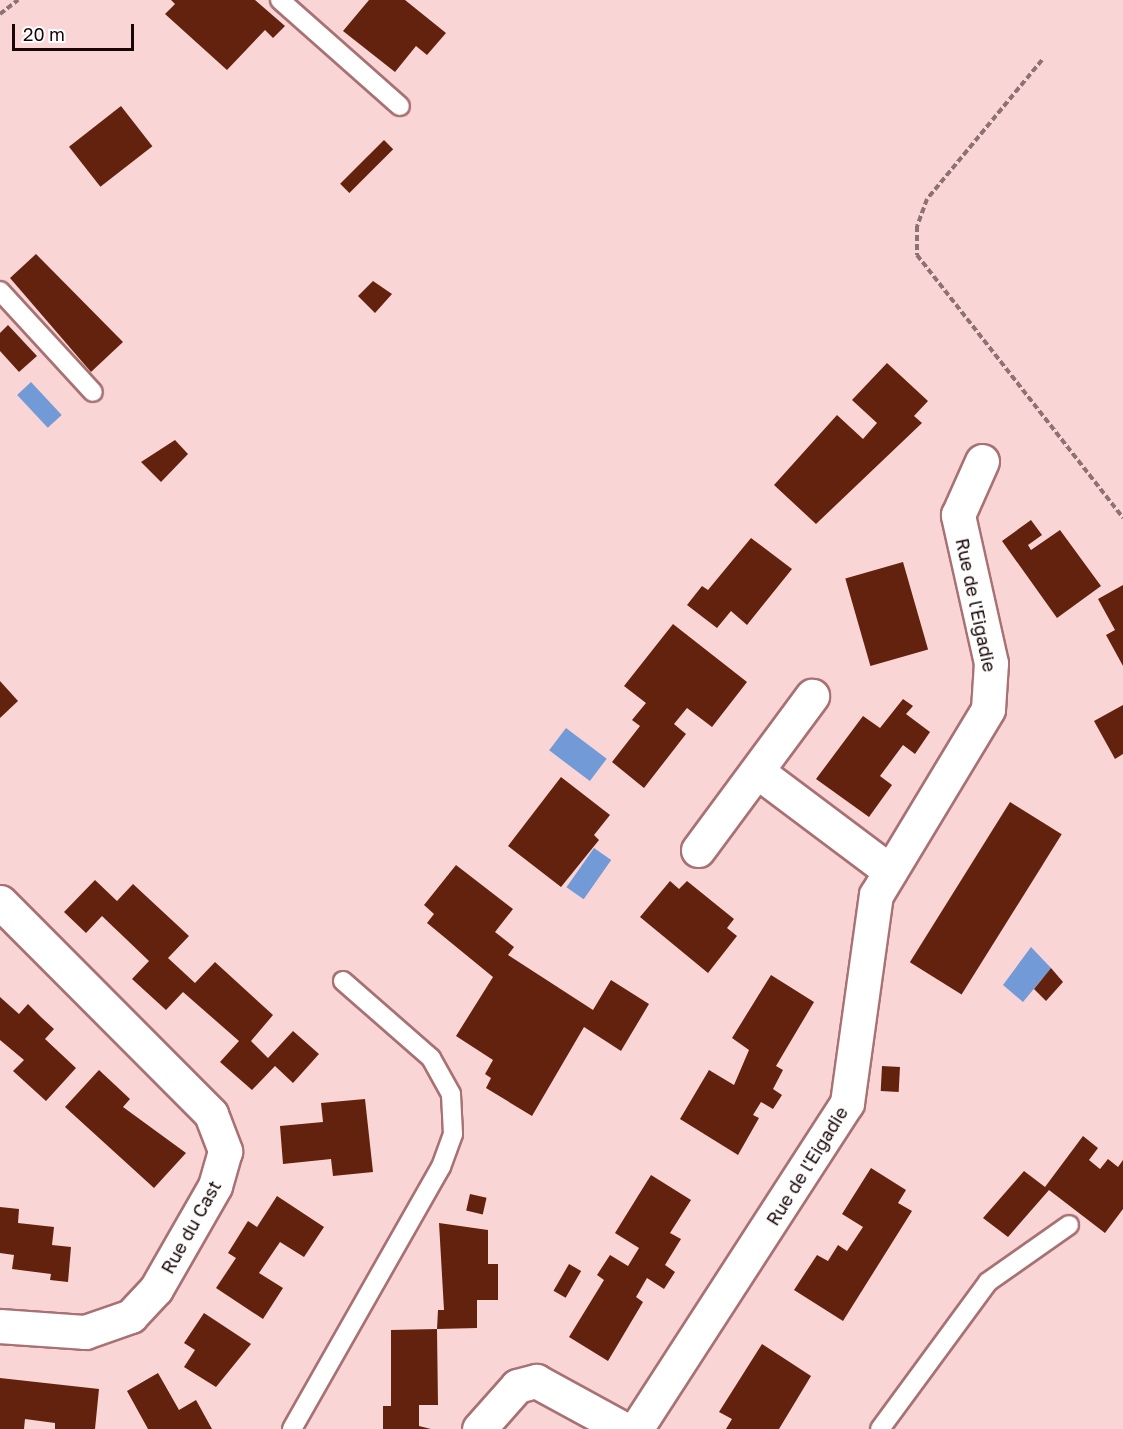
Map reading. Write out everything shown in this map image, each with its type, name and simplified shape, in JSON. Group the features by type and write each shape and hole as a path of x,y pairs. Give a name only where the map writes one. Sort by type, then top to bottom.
{"street":[{"name":"Rue de l'Eigadie","path":"636,1429 847,1103 868,918 890,871 988,709 991,663 958,515 982,461"},
{"path":"698,850 813,696"},
{"path":"758,772 890,871"},
{"name":"Rue du Cast","path":"0,902 211,1114 225,1150 215,1186 156,1289 131,1316 85,1332 0,1326"},
{"path":"479,1429 517,1386 536,1381 624,1429"}],"lane":[{"path":"280,0 400,106"},
{"path":"0,291 93,392"},
{"path":"292,1429 441,1167 453,1134 452,1094 431,1058 343,981"},
{"path":"880,1429 988,1282 1069,1225"}],"path":[{"path":"0,14 18,0"},
{"path":"1042,60 927,200 917,226 917,255 1123,518"}],"water":[{"path":"31,382 62,415 48,428 17,395"},
{"path":"566,728 607,759 590,781 549,750"},
{"path":"594,848 611,860 584,899 566,887"},
{"path":"1031,947 1051,968 1023,1002 1003,985"}],"building":[{"path":"171,0 255,0 285,26 273,38 265,30 227,70 165,14 175,4"},
{"path":"369,0 405,0 446,33 427,55 416,46 395,72 343,31"},
{"path":"121,106 152,146 100,187 69,147"},
{"path":"384,140 393,149 349,193 340,184"},
{"path":"36,254 123,342 91,372 10,278"},
{"path":"373,281 392,294 375,313 358,296"},
{"path":"8,325 37,356 19,372 0,351 0,333"},
{"path":"887,363 928,401 914,416 922,423 816,524 774,485 837,415 863,439 877,423 852,400"},
{"path":"175,440 188,454 161,482 141,462"},
{"path":"1031,520 1042,535 1028,545 1031,550 1060,530 1101,586 1057,618 1002,541"},
{"path":"751,538 792,569 747,625 731,611 717,628 687,605 702,586 708,590"},
{"path":"903,562 928,649 870,666 845,579"},
{"path":"1123,585 1123,666 1106,635 1115,630 1098,599"},
{"path":"673,624 747,682 712,727 687,708 674,724 686,734 644,788 612,762 640,726 632,720 646,703 624,686"},
{"path":"0,681 18,701 0,718"},
{"path":"903,699 913,706 906,714 930,732 915,754 903,745 880,776 892,785 869,817 816,779 863,716 880,728"},
{"path":"1123,705 1123,754 1115,759 1094,721"},
{"path":"561,777 610,815 594,835 599,840 561,887 508,846"},
{"path":"1010,802 1062,834 962,995 910,962"},
{"path":"456,865 513,909 495,932 514,947 508,955 593,1010 611,980 649,1004 621,1051 584,1027 532,1116 486,1088 491,1078 485,1074 493,1060 456,1036 493,977 427,923 434,914 424,905"},
{"path":"95,880 117,901 133,884 189,936 168,958 195,983 215,962 273,1015 251,1041 268,1058 293,1031 319,1054 293,1083 275,1066 252,1090 220,1062 239,1041 183,992 166,1010 132,979 149,961 102,916 86,933 64,912"},
{"path":"670,881 679,889 687,881 734,919 727,928 737,936 708,973 640,917"},
{"path":"1051,968 1063,982 1046,1001 1034,989"},
{"path":"771,975 814,1002 776,1066 783,1070 773,1089 782,1095 773,1109 761,1102 753,1115 759,1118 738,1155 680,1119 709,1070 734,1085 749,1050 732,1038"},
{"path":"0,997 19,1014 28,1004 54,1029 45,1039 76,1068 46,1101 13,1071 24,1060 0,1040"},
{"path":"882,1066 900,1067 899,1092 881,1091"},
{"path":"99,1070 130,1099 123,1107 186,1153 154,1188 65,1107"},
{"path":"365,1099 373,1172 333,1176 331,1159 283,1164 280,1126 323,1122 321,1103"},
{"path":"1083,1136 1098,1148 1089,1160 1100,1169 1108,1159 1118,1167 1123,1160 1123,1209 1105,1233 1049,1190 1008,1237 983,1218 1024,1171 1045,1187"},
{"path":"871,1168 906,1190 898,1203 912,1211 843,1321 794,1290 817,1255 828,1261 838,1245 847,1251 863,1227 842,1214"},
{"path":"651,1175 691,1200 670,1233 681,1239 665,1265 675,1272 664,1289 647,1278 636,1297 643,1302 608,1361 569,1337 604,1280 597,1275 610,1255 628,1266 639,1248 615,1233"},
{"path":"470,1194 487,1198 483,1214 466,1211"},
{"path":"277,1196 324,1227 304,1257 280,1242 259,1273 283,1288 263,1319 216,1288 236,1258 228,1253 248,1221 257,1227"},
{"path":"0,1207 19,1209 18,1223 54,1227 52,1245 71,1247 68,1282 50,1280 51,1274 12,1269 14,1255 0,1253"},
{"path":"439,1223 488,1230 488,1264 498,1264 498,1300 477,1300 477,1328 437,1329 438,1310 444,1310"},
{"path":"569,1264 581,1271 566,1298 554,1291"},
{"path":"204,1313 251,1344 216,1387 184,1367 195,1350 184,1343"},
{"path":"437,1329 438,1405 419,1405 419,1426 431,1429 383,1429 383,1406 391,1406 391,1330"},
{"path":"762,1344 811,1376 779,1429 726,1429 732,1419 719,1412"},
{"path":"158,1373 179,1410 196,1400 212,1429 148,1429 127,1391"},
{"path":"0,1378 99,1389 95,1429 55,1429 55,1423 25,1419 24,1429 0,1429"}]}
